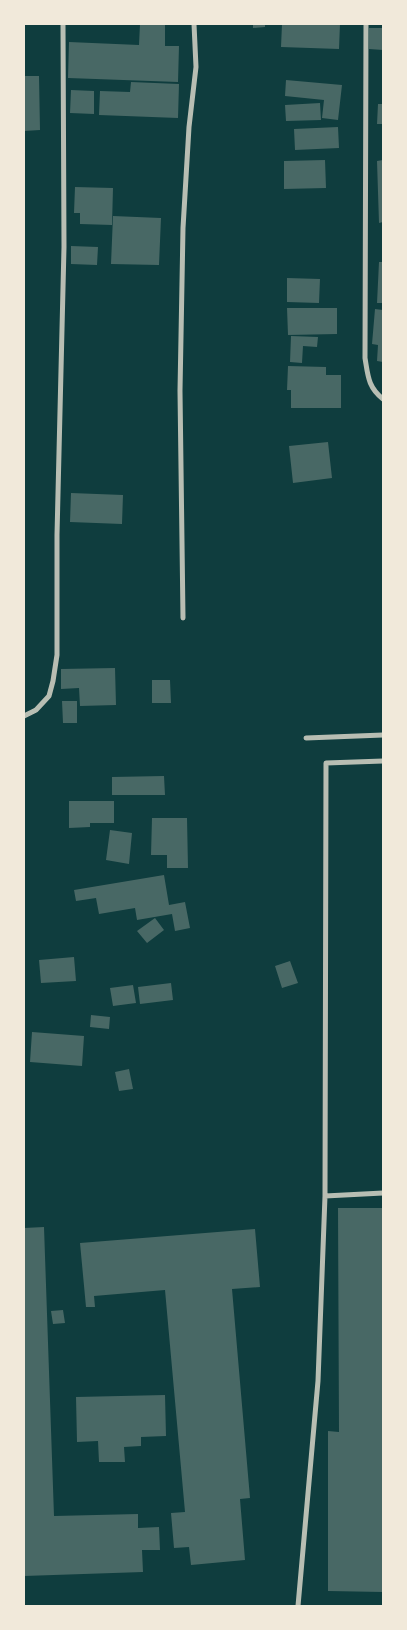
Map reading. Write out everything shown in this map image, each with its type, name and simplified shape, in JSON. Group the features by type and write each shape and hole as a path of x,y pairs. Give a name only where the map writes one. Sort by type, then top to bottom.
{"street":[{"path":"24,716 36,710 49,696 57,655 57,535 64,247 63,24"},
{"path":"183,618 180,392 182,266 188,151 196,67 194,24"},
{"path":"366,24 365,358 368,377 374,392 383,399"},
{"path":"306,738 383,735"},
{"path":"298,1606 318,1381 325,1196 326,763 383,761"},
{"path":"325,1196 383,1193"}],"building":[{"path":"140,24 165,24 165,46 179,46 178,82 68,78 69,42 139,45"},
{"path":"253,24 265,24 265,27 253,28"},
{"path":"282,24 340,24 339,49 281,47"},
{"path":"369,28 383,28 383,50 369,49"},
{"path":"24,76 39,76 40,130 24,131"},
{"path":"286,80 342,85 338,120 322,118 324,100 285,96"},
{"path":"131,82 179,84 178,118 99,115 100,91 130,92"},
{"path":"71,90 94,91 94,114 70,113"},
{"path":"320,103 321,120 286,121 285,105"},
{"path":"378,104 383,104 383,124 377,124"},
{"path":"338,127 339,148 295,150 294,129"},
{"path":"325,160 326,188 284,189 284,161"},
{"path":"383,160 383,222 379,223 377,161"},
{"path":"75,187 113,188 112,225 80,224 80,213 74,213"},
{"path":"113,216 161,218 159,265 111,264"},
{"path":"71,246 98,247 97,265 71,264"},
{"path":"379,262 383,262 383,303 377,303"},
{"path":"287,278 320,279 319,303 287,302"},
{"path":"287,308 337,308 337,334 288,335"},
{"path":"375,309 383,310 383,362 377,361 378,345 372,344"},
{"path":"291,336 318,337 317,347 303,346 302,363 290,362"},
{"path":"288,366 326,367 326,375 341,375 341,408 291,408 291,390 287,390"},
{"path":"328,442 332,478 293,483 289,446"},
{"path":"71,493 123,495 122,524 70,522"},
{"path":"115,668 116,705 80,706 79,688 61,689 61,669"},
{"path":"152,680 170,680 171,703 152,703"},
{"path":"62,701 77,701 77,723 63,723"},
{"path":"164,776 165,795 112,795 112,777"},
{"path":"69,801 114,801 114,823 90,823 90,827 69,828"},
{"path":"152,818 187,818 188,868 167,868 167,855 151,855"},
{"path":"110,830 132,833 129,864 106,860"},
{"path":"164,875 169,905 185,902 190,928 175,931 172,914 137,920 135,908 99,914 96,898 76,901 74,890"},
{"path":"155,918 164,930 147,943 137,931"},
{"path":"74,957 76,981 41,983 39,960"},
{"path":"290,961 298,983 282,988 275,966"},
{"path":"171,983 173,1000 140,1004 138,987"},
{"path":"133,985 136,1003 113,1006 110,988"},
{"path":"91,1015 110,1017 109,1029 90,1027"},
{"path":"32,1032 84,1036 82,1066 30,1062"},
{"path":"129,1069 133,1089 119,1091 115,1072"},
{"path":"338,1208 383,1208 383,1592 328,1591 328,1431 339,1432"},
{"path":"44,1227 54,1516 138,1514 138,1528 159,1527 160,1550 142,1550 143,1572 24,1576 24,1228"},
{"path":"255,1229 260,1287 232,1289 250,1498 240,1499 245,1560 191,1565 189,1547 174,1548 171,1513 185,1512 165,1290 94,1296 95,1307 86,1307 80,1243"},
{"path":"63,1310 65,1323 53,1324 51,1311"},
{"path":"165,1395 166,1436 141,1437 141,1446 124,1447 125,1462 99,1462 98,1441 77,1442 76,1397"}]}
